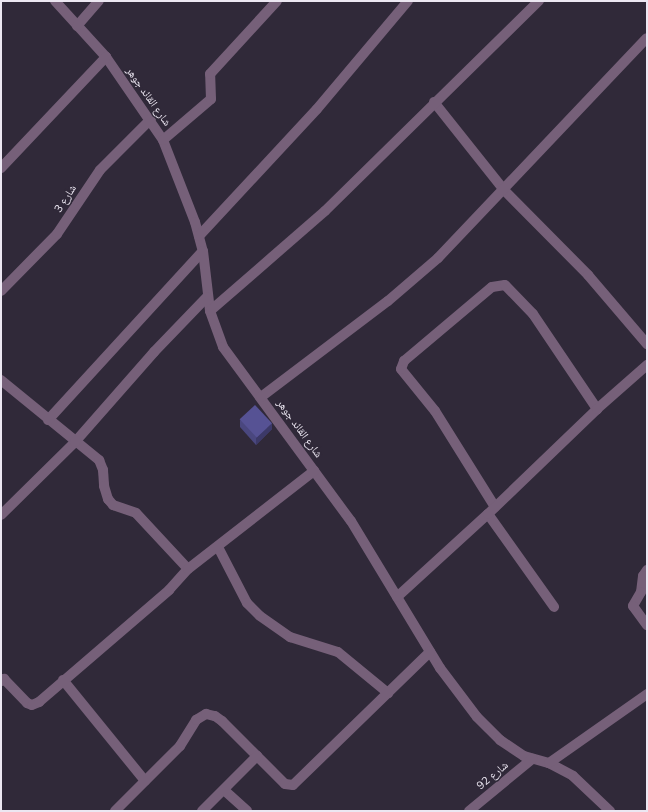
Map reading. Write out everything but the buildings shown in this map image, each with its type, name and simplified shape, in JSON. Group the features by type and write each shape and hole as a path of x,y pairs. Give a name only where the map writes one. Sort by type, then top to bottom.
{"street":[{"name":"شارع القائد جوهر","path":"55,1 106,58 151,119 163,140 186,194 199,236 203,251 207,297 210,311 223,347 261,396 351,521 430,652 477,717 511,749 532,759 549,763 573,776 610,811"},
{"path":"77,26 99,1"},
{"path":"163,140 211,99 210,74 277,1"},
{"path":"199,236 317,109 408,1"},
{"path":"210,311 325,211 434,102 539,1"},
{"path":"261,396 388,301 438,258 647,38"},
{"path":"1,168 106,58"},
{"path":"434,102 504,190 588,275 647,344"},
{"name":"شارع 3","path":"1,291 57,234 100,170 151,119"},
{"path":"48,420 203,251"},
{"path":"554,607 491,511 435,411 401,369 404,361 492,287 505,285 533,314 597,409"},
{"path":"1,514 75,442 207,297"},
{"path":"397,597 491,511 597,409 647,365"},
{"path":"1,380 102,466 108,499 113,505 136,512 188,569"},
{"path":"2,679 24,700 32,705 169,590 188,569 314,471"},
{"path":"218,547 247,603 260,616 290,637 338,652 388,693"},
{"path":"647,570 643,576 641,592 634,603 636,611 647,625"},
{"path":"115,811 180,746 196,720 206,714 215,716 222,721 285,784 293,785 430,652"},
{"path":"63,680 145,780"},
{"path":"549,763 647,694"},
{"path":"202,811 257,756"},
{"name":"شارع 92","path":"469,811 532,759"},
{"path":"224,790 247,811"}]}
